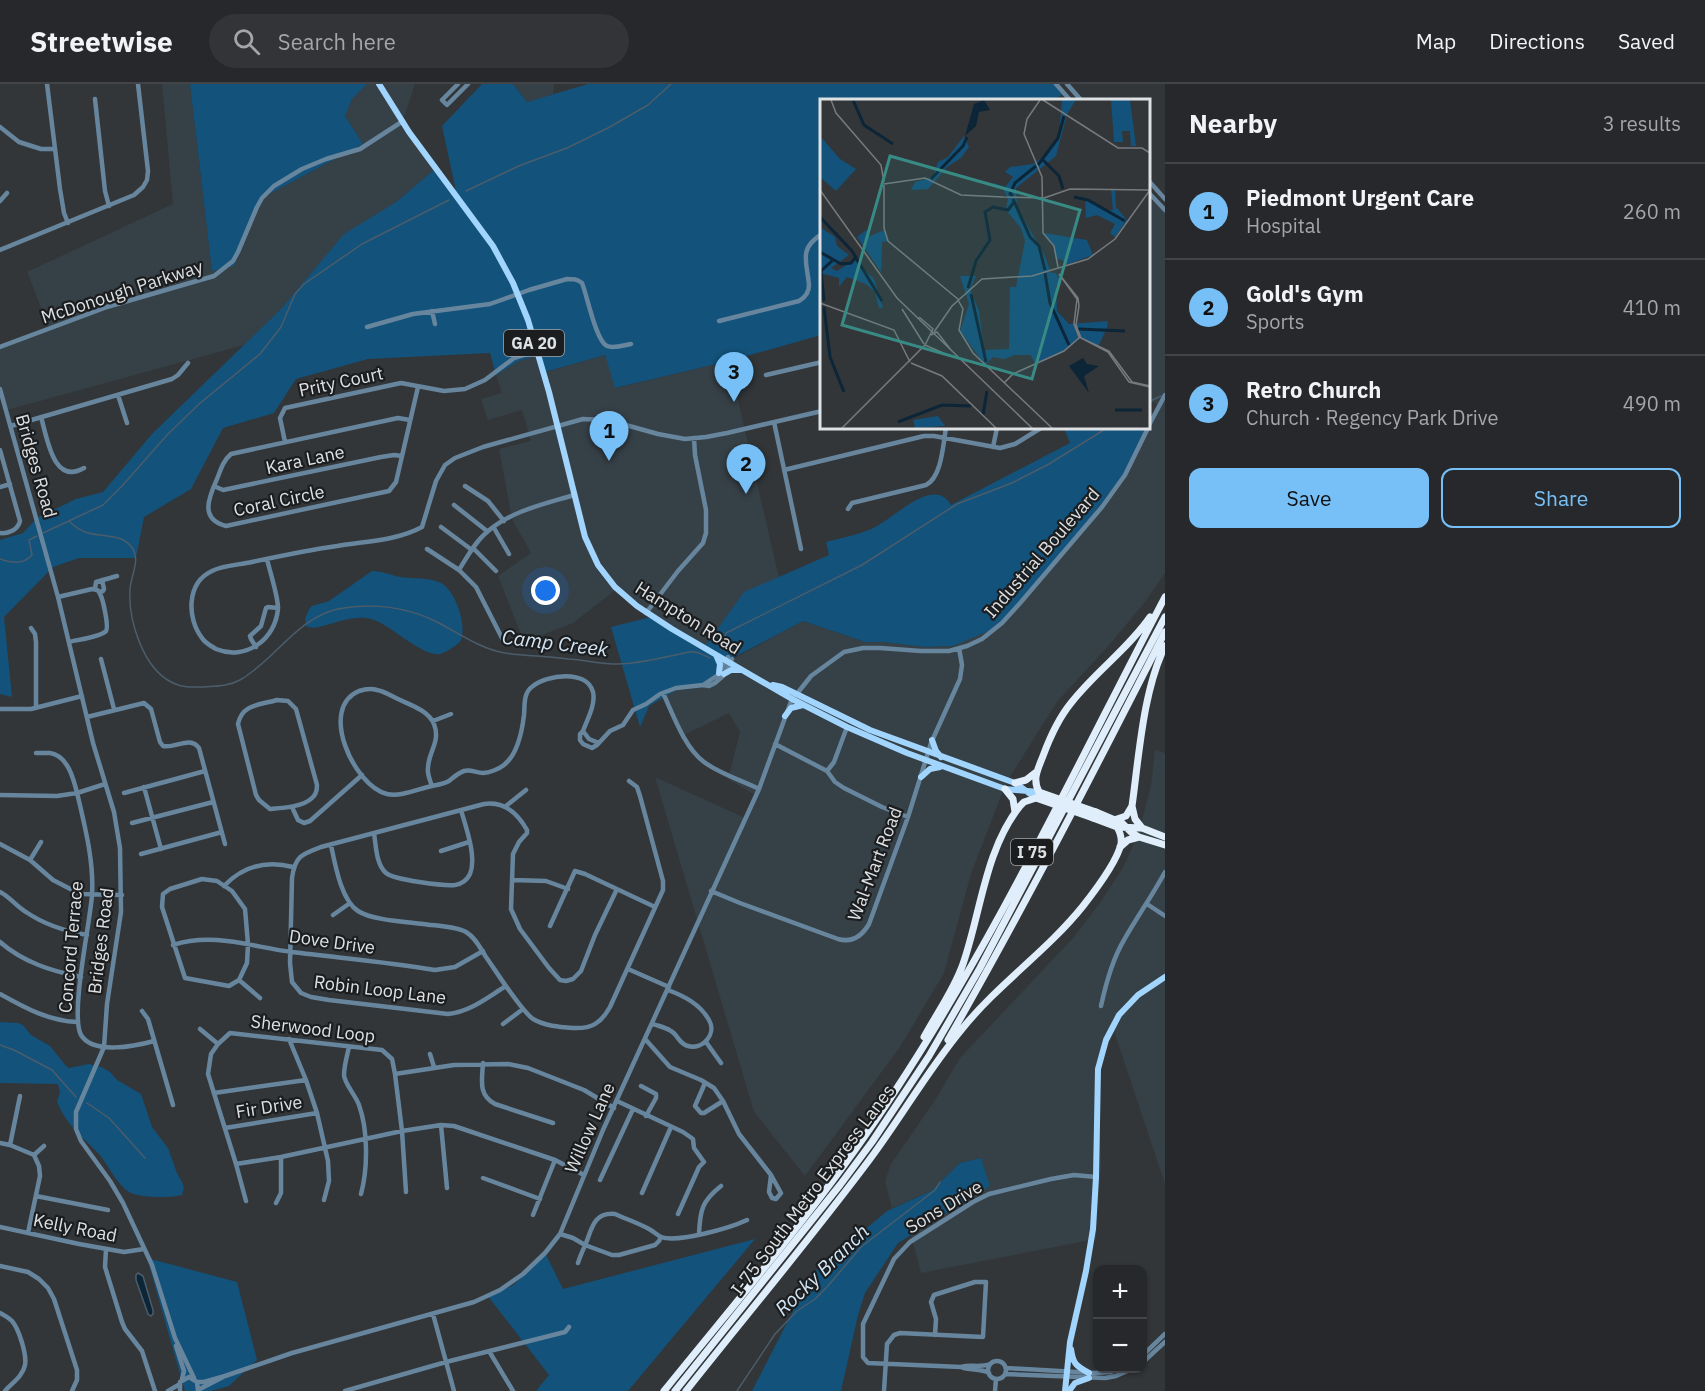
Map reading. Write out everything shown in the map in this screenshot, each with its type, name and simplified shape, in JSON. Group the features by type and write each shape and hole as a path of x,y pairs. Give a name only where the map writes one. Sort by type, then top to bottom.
{"highway":[{"name":"I 75","path":"664,1391 820,1196 895,1092 970,970 1165,597"},
{"path":"895,1092 957,978 991,862 1015,812 1024,802 1037,795 1035,783 1037,771 1055,728 1079,693 1130,643 1160,606"},
{"name":"I-75 South Metro Express Lanes","path":"675,1391 872,1142 929,1056 980,968 1165,617"},
{"name":"I 75","path":"686,1391 832,1209 878,1148 930,1071 1004,942 1165,632"},
{"path":"1142,828 1135,819 1132,806 1148,699 1156,666 1165,646"},
{"path":"1015,783 1026,780 1037,771"},
{"path":"1005,789 1013,799 1015,812"},
{"name":"Hampton Road","path":"1037,795 1115,823 1122,823 1139,837 1165,846"},
{"path":"1120,847 1121,835 1115,823 1126,816 1132,806"},
{"name":"Hampton Road","path":"1126,827 1142,828 1165,837"},
{"path":"930,1071 975,1013 1073,918 1100,883 1120,847 1128,840 1139,837"}],"main road":[{"name":"GA 20","path":"379,84 403,121"},
{"name":"Hampton Road","path":"403,121 493,246 508,272 528,320 585,537 598,565 620,592 646,613 768,684 870,730 1015,783 1024,790 1037,795"},
{"path":"716,654 722,674 742,669"},
{"name":"Hampton Road","path":"768,684 782,687 803,705 847,728 1005,789 1024,790"},
{"path":"785,716 791,708 803,705"},
{"path":"932,740 936,751 942,757"},
{"path":"921,777 933,768 944,767"},
{"path":"1067,1391 1066,1374 1070,1342 1089,1251 1095,1206 1098,1069 1112,1026 1127,1005 1164,977"},
{"path":"1067,1391 1089,1375 1074,1362 1070,1342"}],"street":[{"path":"47,84 54,149 64,213 68,223"},
{"path":"0,250 139,192 147,180 148,171 138,84"},
{"path":"458,84 442,100 447,105 468,84"},
{"path":"1056,84 1069,99"},
{"path":"1067,84 1080,99"},
{"path":"95,99 105,191 109,206"},
{"name":"McDonough Parkway","path":"0,347 107,307 214,276 233,261 257,207 274,186 302,169 360,148 403,121"},
{"path":"0,127 19,142 41,149 54,149"},
{"path":"1150,181 1165,199"},
{"path":"0,201 7,193"},
{"path":"1150,193 1165,210"},
{"path":"719,321 800,301 804,298 809,290 806,250 811,242 820,235"},
{"path":"367,327 413,314 490,304 567,279 579,280 582,283 603,343 613,347 631,344"},
{"path":"432,311 435,324"},
{"name":"Prity Court","path":"285,442 280,418 285,408 401,383 444,391 465,389 485,380 514,358 536,351"},
{"path":"766,375 820,362"},
{"path":"11,426 172,379 188,363"},
{"name":"Coral Circle","path":"410,420 398,418 231,454 224,459 209,495 208,504 212,518 219,525 226,526 389,490 396,482 418,387"},
{"name":"Bridges Road","path":"0,389 58,597 87,717 114,812 120,848 121,912 106,1004 104,1047 76,1112 76,1129 81,1141 117,1192 160,1286 184,1371 180,1391"},
{"path":"118,395 127,423"},
{"name":"Industrial Boulevard","path":"1150,423 1165,395"},
{"path":"267,559 278,608 270,632 256,647 231,653 222,651 204,641 195,629 191,612 192,597 201,580 213,570 316,549 410,533 422,527 436,481 445,465 470,451 583,419 618,422 672,437 694,438 728,434 820,411"},
{"path":"41,417 56,464 69,472 77,472 84,468"},
{"path":"774,422 801,549"},
{"path":"848,509 852,503 931,483 937,474 946,429"},
{"path":"993,447 997,429"},
{"path":"784,470 924,436 1006,447 1039,429"},
{"name":"Industrial Boulevard","path":"794,696 811,676 844,652 863,648 880,648 938,652 959,648 982,639 1002,623 1102,507 1125,475 1147,429"},
{"path":"646,613 702,543 706,533 706,510 695,455 694,438"},
{"path":"0,450 20,522 12,531 0,533"},
{"name":"Kara Lane","path":"214,486 223,490 381,457 402,456"},
{"path":"0,487 10,484"},
{"path":"465,486 488,501 504,521"},
{"path":"459,570 487,531 529,509 573,495"},
{"path":"454,505 487,531"},
{"path":"441,527 472,549 496,571"},
{"path":"494,528 509,554"},
{"path":"427,549 459,570 476,587 503,640"},
{"path":"69,642 106,631 108,626 95,583 117,576"},
{"path":"58,597 103,591 102,580"},
{"path":"256,647 250,636 261,626 266,608 278,608"},
{"path":"31,628 36,642 36,708"},
{"name":"Wal-Mart Road","path":"711,891 838,939 850,940 863,933 869,924 908,817 932,740 961,674 962,661 959,648"},
{"path":"101,659 114,709"},
{"path":"432,786 428,768 436,740 433,721 421,710 378,690 368,689 354,694 344,705 342,713 342,730 349,756 362,775 374,787 390,794 432,786 447,782 465,771 484,772 498,768 508,761 518,740 526,694 538,682 564,675 582,679 590,686 593,700 583,731 579,736 585,746 592,748 610,731 624,725 633,710 676,688 703,685 722,674 729,660"},
{"path":"663,693 686,740 697,756 705,763 759,789"},
{"path":"0,709 36,708 82,696"},
{"name":"Willow Lane","path":"181,1382 189,1377 204,1382 292,1353 474,1302 508,1285 538,1261 552,1246 560,1234 617,1101 759,789 794,696"},
{"path":"277,700 288,701 296,709 317,785 312,800 292,807 270,809 256,795 238,724 240,716 246,709 277,700"},
{"path":"87,717 139,703 147,704 151,709 162,745 168,748 190,742 196,744 225,844"},
{"path":"433,721 451,714"},
{"path":"827,771 834,762 847,728"},
{"path":"775,744 827,771 834,781 844,788 908,817"},
{"name":"Concord Terrace","path":"36,753 51,753 66,764 77,793 87,835 92,872 92,895 77,1022 86,1041 104,1047"},
{"path":"124,793 205,771"},
{"path":"292,807 298,820 304,823 310,821 362,775"},
{"path":"331,845 343,889 350,903 360,912 370,916 460,929 480,945 506,986 532,1018 548,1025 577,1029 594,1025 604,1018 661,894 663,881 640,796 637,787 629,781"},
{"path":"0,795 57,796 77,793 105,784"},
{"path":"144,787 161,849"},
{"path":"506,807 526,790"},
{"path":"132,823 213,802"},
{"path":"224,886 239,873 248,869 269,864 293,867 296,861 305,854 331,845 489,803 500,804 515,814 527,830 526,836 519,842 513,854 511,909 515,921 554,974 560,980 566,981 573,979 581,971 595,934 617,889"},
{"path":"374,833 378,858 387,874 401,879 459,884 468,878 472,864 461,810"},
{"path":"141,854 222,832"},
{"path":"30,860 41,842"},
{"path":"441,851 469,842"},
{"path":"0,844 30,860 53,880 80,894 122,895"},
{"name":"Robin Loop Lane","path":"293,867 291,976 292,982 301,993 311,998 433,1013 459,1013 506,986"},
{"path":"550,926 575,871 655,907"},
{"path":"1101,1006 1112,966 1123,941 1165,872"},
{"path":"202,879 217,880 224,886 232,891 245,909 247,963 239,980 229,986 184,978 162,908 163,894 170,889 202,879"},
{"path":"513,880 546,881 568,889"},
{"path":"0,892 10,897 23,910 48,925 87,936"},
{"path":"333,915 350,903"},
{"path":"1147,904 1165,916"},
{"name":"Dove Drive","path":"173,945 186,941 213,939 291,952 435,970 455,967 483,951"},
{"path":"0,942 26,960 53,971 81,977"},
{"path":"628,969 694,1002 704,1013 711,1027 706,1042 697,1047 686,1046 672,1031 653,1024"},
{"path":"239,980 260,998"},
{"path":"0,994 47,1018 63,1022 77,1022"},
{"path":"502,1024 523,1009"},
{"path":"142,1011 148,1019 173,1105"},
{"path":"200,1029 218,1044 211,1054 208,1074 246,1202"},
{"name":"Sherwood Loop","path":"218,1044 230,1033 382,1050 392,1059 395,1074 406,1192"},
{"path":"289,1039 317,1113 328,1161 329,1181 324,1200"},
{"path":"646,1040 670,1067 714,1088 739,1134 771,1175"},
{"path":"104,1047 131,1047 154,1041"},
{"path":"706,1042 721,1063"},
{"path":"349,1047 345,1081 359,1104 365,1138 365,1172 361,1194"},
{"path":"430,1054 434,1067"},
{"path":"483,1064 482,1087 489,1100 553,1123"},
{"path":"395,1074 434,1067 508,1064 528,1068 584,1090 614,1108"},
{"path":"214,1093 306,1080"},
{"path":"705,1083 695,1106 701,1113 723,1101"},
{"path":"641,1086 656,1094 646,1116"},
{"path":"10,1145 20,1096"},
{"path":"617,1101 693,1139 694,1148 704,1162 699,1167 678,1214"},
{"path":"600,1180 633,1109"},
{"name":"Fir Drive","path":"225,1128 317,1113"},
{"path":"441,1125 447,1188"},
{"path":"236,1164 441,1125 454,1126 555,1160 584,1175"},
{"path":"642,1193 670,1127"},
{"path":"0,1143 34,1155 39,1166 40,1176 28,1233"},
{"path":"34,1155 44,1146"},
{"path":"276,1203 280,1194 281,1157"},
{"path":"532,1215 555,1160"},
{"name":"Sons Drive","path":"886,1364 868,1363 863,1357 863,1324 894,1259 910,1242 989,1194 1074,1175 1096,1177"},
{"path":"483,1178 540,1199"},
{"path":"699,1234 700,1213 711,1193 721,1186"},
{"path":"36,1196 108,1210"},
{"path":"578,1263 596,1218 609,1214 615,1214 650,1229 661,1237 682,1239 747,1220"},
{"name":"Kelly Road","path":"0,1227 106,1249 129,1252 144,1249"},
{"path":"560,1234 612,1255 655,1245 661,1237"},
{"path":"106,1249 105,1267 122,1322 142,1351 155,1391"},
{"path":"0,1266 31,1273 52,1293 77,1370 77,1380 72,1391"},
{"path":"884,1391 887,1344 894,1335 900,1333 935,1335 983,1337 986,1282 975,1282 934,1295 931,1302 936,1319 935,1335"},
{"path":"0,1313 12,1320 25,1355 25,1365 21,1374 5,1391"},
{"path":"433,1314 454,1391"},
{"path":"345,1391 565,1332 569,1327"},
{"path":"1147,1352 1165,1334"},
{"name":"Bridges Road","path":"175,1338 196,1380 198,1390"},
{"path":"1147,1359 1165,1342"},
{"path":"489,1351 513,1391"},
{"path":"886,1364 984,1367 995,1360 1001,1361 1006,1371"},
{"path":"989,1373 990,1364"},
{"path":"961,1367 967,1370 984,1370 996,1379"},
{"path":"1006,1371 1116,1376 1123,1373"},
{"path":"996,1379 1002,1378 1006,1371"},
{"path":"1089,1375 1104,1373"},
{"name":"Willow Lane","path":"198,1390 225,1376"},
{"path":"995,1391 996,1379"},
{"path":"168,1391 181,1382"}],"shaded area":[{"path":"162,84 190,84 212,270 262,198 363,144 345,116 352,99 367,84 415,84 403,120 435,169 396,202 244,345 7,410 0,386 0,347 49,328 27,272 173,204"},
{"path":"190,84 367,84 352,99 345,116 363,144 262,198 234,266 212,271"},
{"path":"482,84 513,84 527,102 588,84 1057,84 1065,93 1055,99 820,99 820,335 729,361 615,388 605,355 545,372 540,355 519,361 496,375 490,353 368,359 296,379 274,413 223,428 191,489 144,517 136,558 79,558 53,567 4,617 12,697 0,694 0,540 23,533 37,518 76,499 103,492 152,434 281,309 344,234 396,202 435,169 456,191 442,126"},
{"path":"513,84 554,84 553,95 527,102"},
{"path":"1150,199 1165,210 1165,573 1145,602 1110,644 1057,702 1006,783 971,874 944,973 900,1047 805,1176 754,1112 655,777 745,818 755,795 728,779 740,732 729,713 684,735 665,696 803,621 864,642 924,647 953,646 1123,475 1146,429 1150,429 1150,421 1158,405 1150,401"},
{"path":"540,355 546,372 605,355 616,388 729,361 780,582 706,645 655,616 618,588 573,623 524,642 498,576 531,553 512,519 499,449 531,441 522,410 488,420 481,399 502,393 496,375 519,361"},
{"path":"1064,429 1146,429 1123,475 1089,520 1017,607 991,630 953,646 924,647 865,642 803,621 731,659 714,686 678,689 649,706 640,727 611,627 655,616 706,645 744,592 829,555 826,542 871,529 923,497 934,495 943,497 951,505 1070,443"},
{"path":"372,571 431,580 446,587 456,601 459,610 463,628 460,642 443,653 433,654 374,620 355,618 318,627 306,626 305,619 312,606 329,601"},
{"path":"1155,750 1165,753 1165,1184 1114,1031 1104,1053 1098,1082 1101,1164 1096,1239 921,1273 911,1235 989,1186 981,1158 960,1163 931,1191 892,1208 885,1181 891,1164 935,1100 960,1058 1073,938 1124,866 1139,832 1151,785"},
{"path":"0,1022 23,1025 31,1035 50,1046 69,1068 89,1064 101,1067 117,1080 141,1094 152,1127 168,1148 184,1187 182,1195 149,1197 136,1195 126,1189 98,1153 66,1118 57,1102 60,1092 58,1084 0,1083"},
{"path":"981,1158 990,1186 898,1243 865,1293 841,1391 752,1391 812,1274 887,1211 931,1191 960,1163"},
{"path":"755,1239 628,1391 536,1391 549,1375 487,1295 512,1286 529,1271 544,1251 563,1289"},
{"path":"147,1258 237,1282 257,1360 229,1386 211,1391 185,1391"},
{"path":"138,1273 143,1276 153,1310 151,1316 148,1314 136,1280"}],"waterway":[{"path":"466,191 608,128 648,105 671,84"},
{"path":"43,533 103,505 167,435 199,404 260,354 281,327 295,294 304,284 362,244 449,200"},
{"name":"Camp Creek","path":"1150,401 1161,396"},
{"name":"Camp Creek","path":"721,649 726,633 862,565 957,504 1012,483 1049,464 1105,429"},
{"name":"Camp Creek","path":"69,521 85,532 124,540 133,549 136,558 130,601 135,629 153,667 162,676 181,686 204,687 236,682 253,672 310,621 338,609 363,606 390,607 415,613 479,645 505,653 618,664 691,652 710,658"},
{"name":"Camp Creek","path":"0,559 17,562 29,558 32,555 29,540 37,536"},
{"path":"0,1045 52,1070 76,1097"},
{"path":"87,1103 109,1118 145,1158"},
{"name":"Rocky Branch","path":"737,1391 775,1334 797,1311 815,1299 861,1247 935,1190 940,1182"}],"place":[{"name":"Retro Church","path":"734,402"},
{"name":"Piedmont Urgent Care","path":"609,461"},
{"name":"Gold's Gym","path":"746,494"}]}
